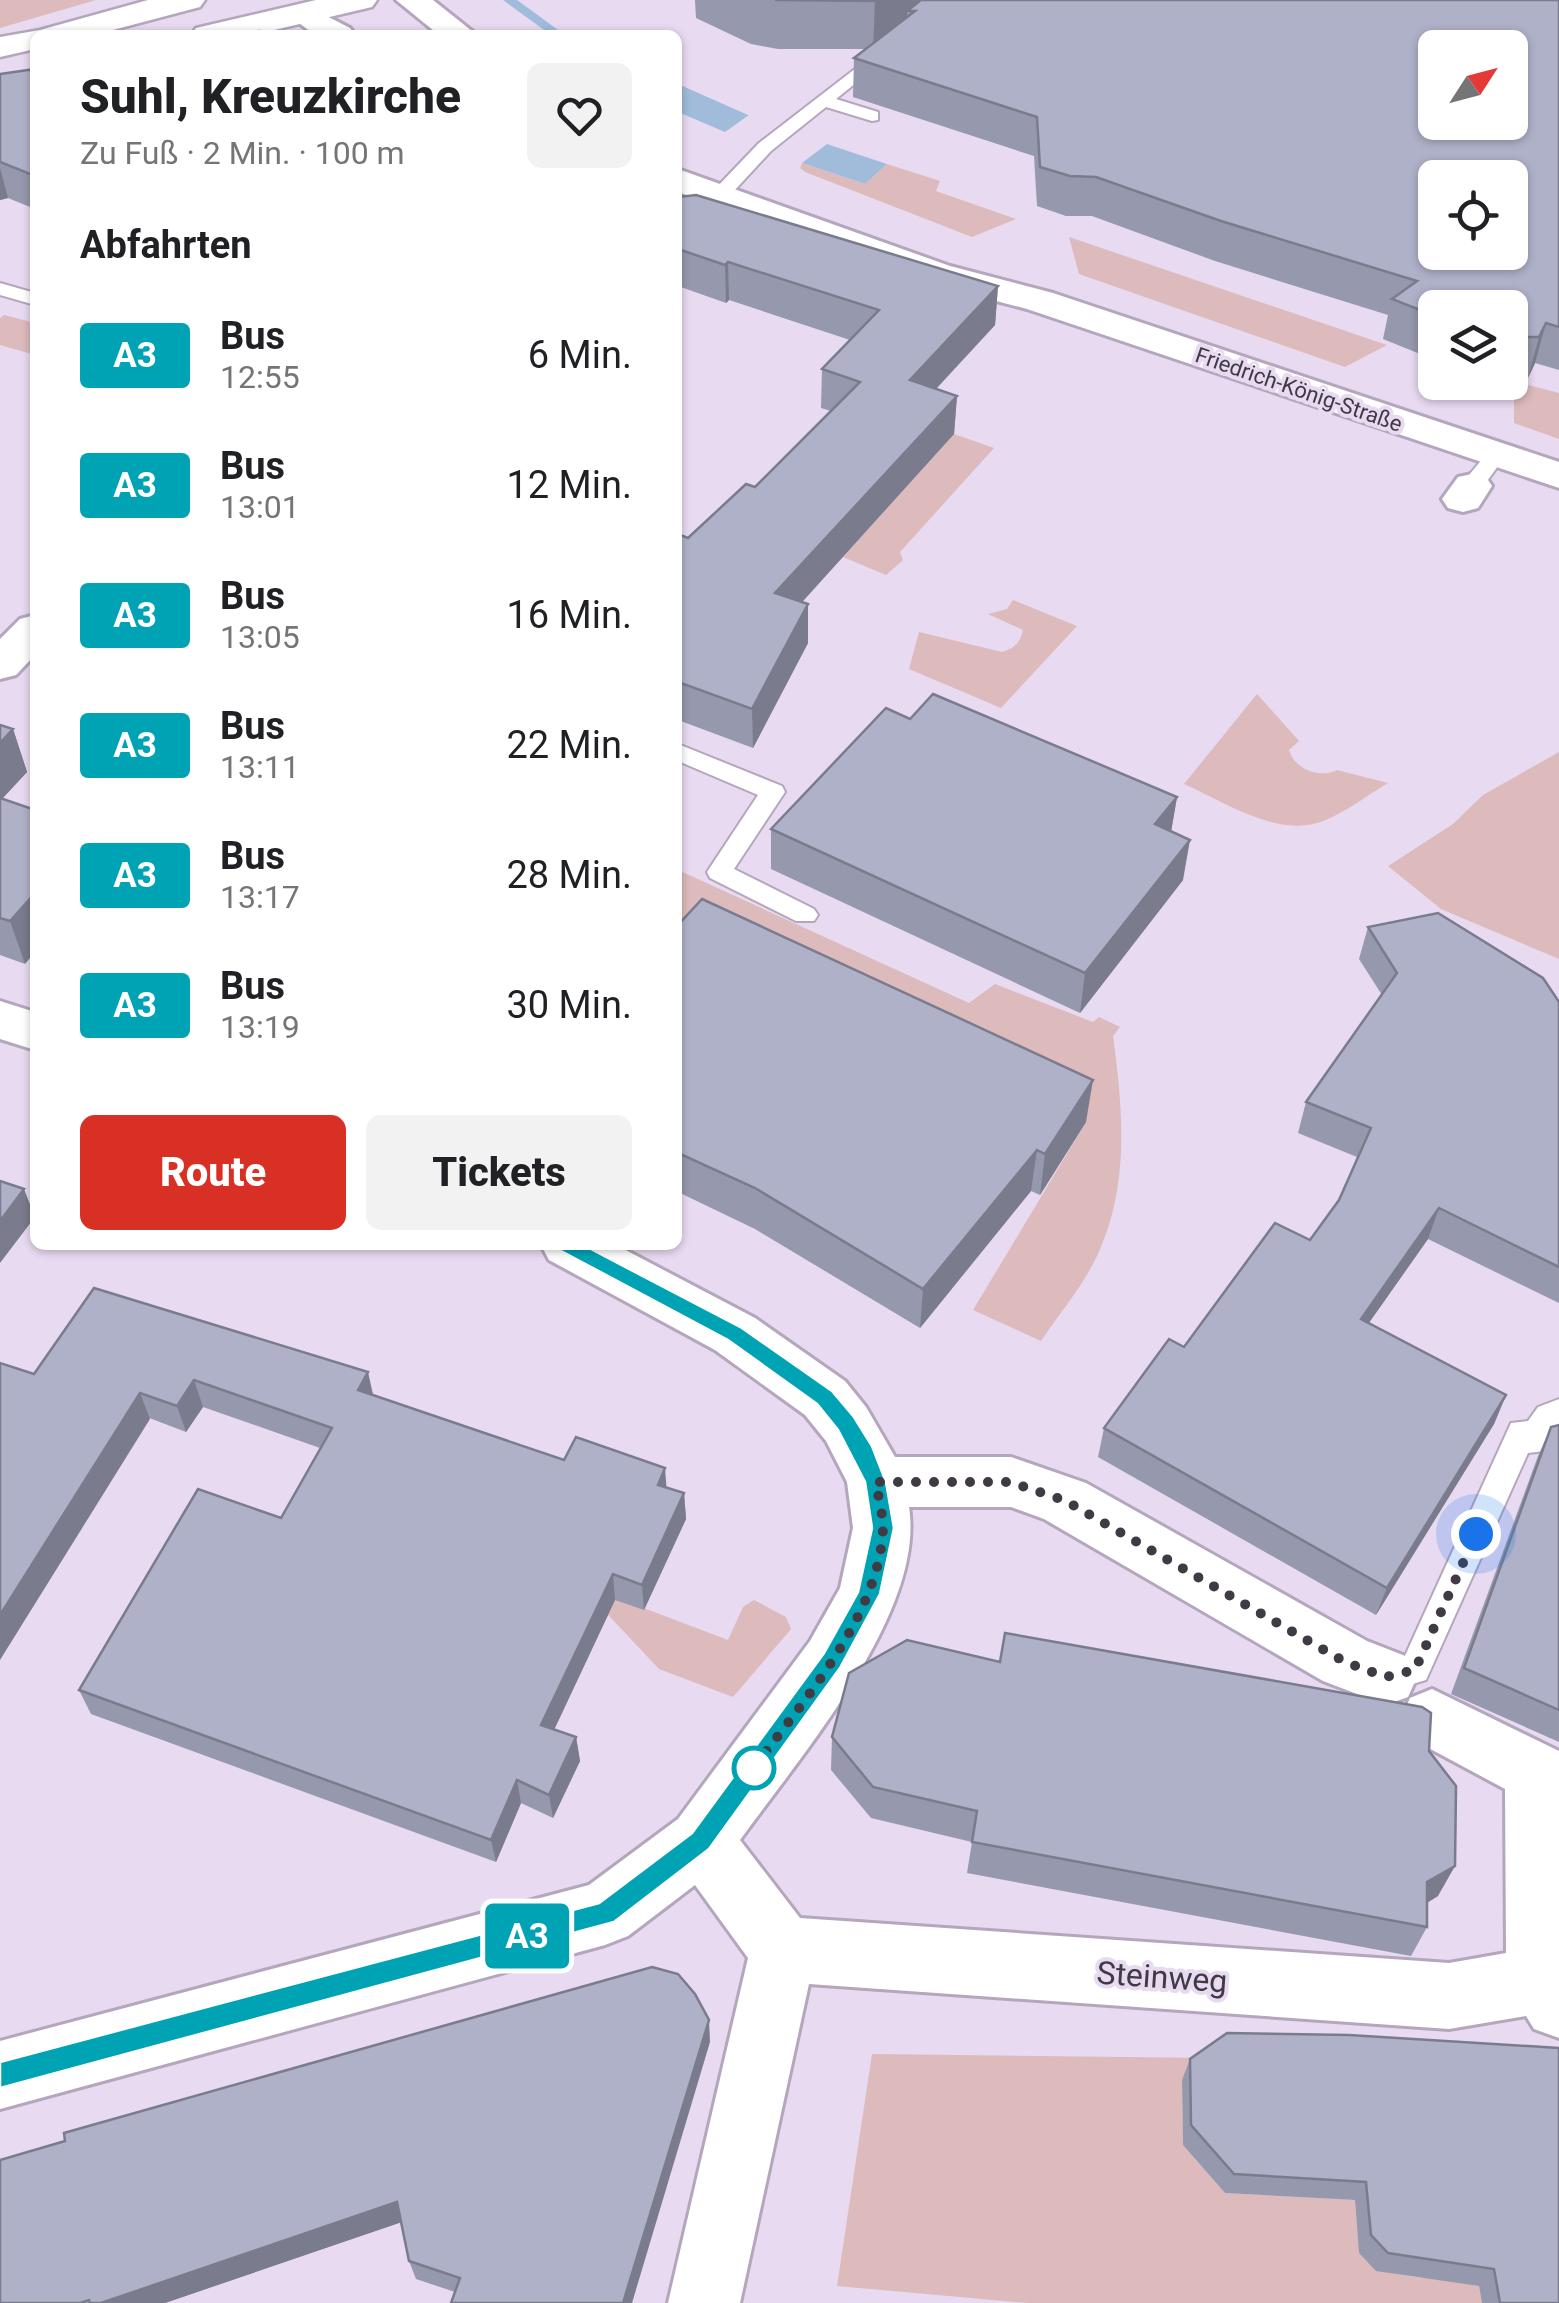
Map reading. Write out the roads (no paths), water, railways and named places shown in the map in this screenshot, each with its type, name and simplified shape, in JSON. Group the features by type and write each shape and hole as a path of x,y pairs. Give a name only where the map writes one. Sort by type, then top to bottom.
{"main road":[{"path":"73,30 188,0"},
{"path":"223,30 292,7 360,0"},
{"path":"0,47 30,40"},
{"path":"0,79 30,73"}],"street":[{"path":"412,0 453,30"},
{"path":"292,7 330,30"},
{"name":"Friedrich-König-Straße","path":"682,150 742,172 937,274 1040,301 1477,480 1559,476"},
{"name":"Friedrich-König-Straße","path":"682,180 742,172"},
{"path":"0,665 30,634"},
{"path":"0,1020 30,1030"},
{"path":"0,2075 605,1914 701,1841 832,1660 869,1594 883,1528 876,1482 864,1452 824,1398 735,1334 577,1250"},
{"path":"876,1482 1010,1482 1066,1501 1345,1662 1386,1677"},
{"name":"Steinweg","path":"783,1950 1449,1996 1553,1987 1548,1778 1432,1718"},
{"path":"701,1841 783,1950 704,2303"}],"lane":[{"path":"686,228 796,122 892,46"},
{"path":"822,100 872,116"},
{"path":"0,289 30,298"},
{"path":"682,754 773,792 719,872 805,915"},
{"path":"1386,1677 1415,1670 1522,1432 1534,1442 1539,1426 1549,1414 1559,1412"},
{"name":"Steinweg","path":"1386,1677 1432,1718"}],"water":[{"path":"682,86 749,115 725,132 682,114"},
{"path":"827,144 887,164 865,184 802,163"}],"waterway":[{"path":"509,0 552,30"}]}
